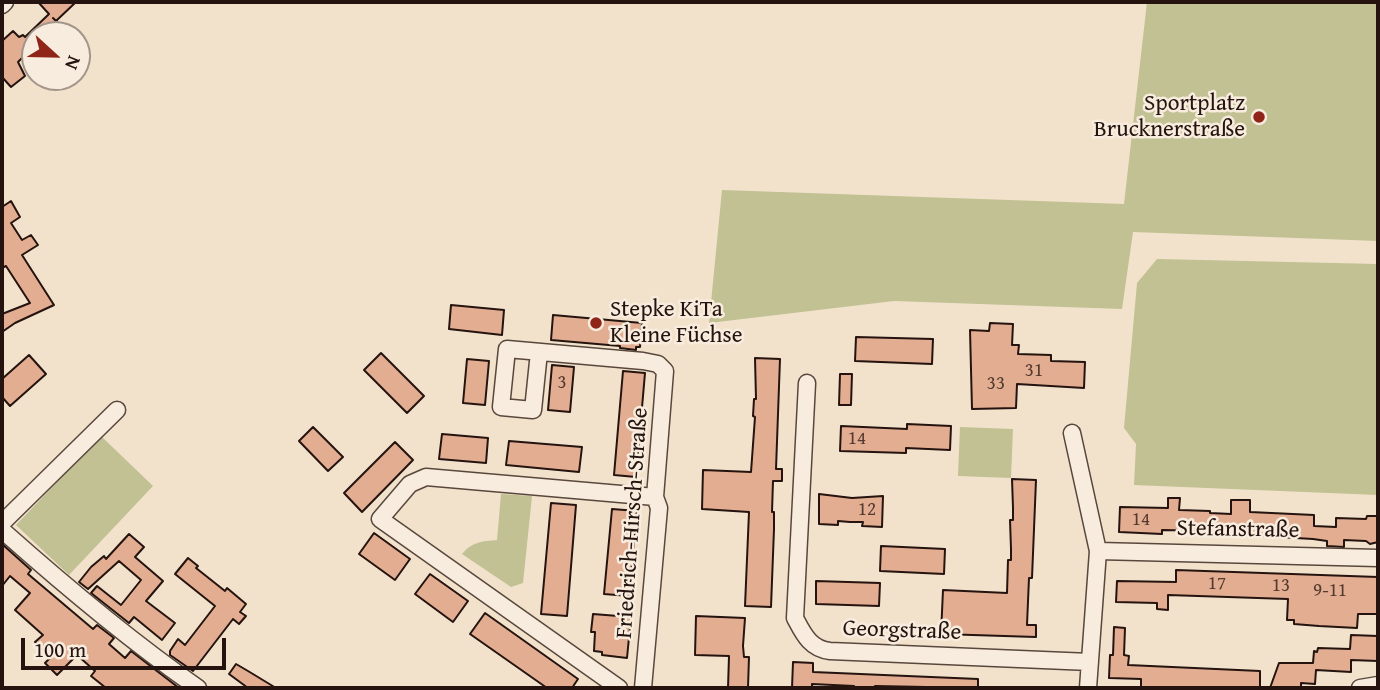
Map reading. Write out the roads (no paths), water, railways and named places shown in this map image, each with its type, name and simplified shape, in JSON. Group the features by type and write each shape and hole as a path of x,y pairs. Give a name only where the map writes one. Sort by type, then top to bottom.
{"street":[{"name":"Friedrich-Hirsch-Straße","path":"539,352 658,364 665,371 655,497 659,508 643,688"},
{"name":"Georgstraße","path":"807,383 795,618 807,640 822,650 830,651 1090,662"},
{"path":"2,523 117,410"},
{"path":"1072,433 1098,551 1088,688"},
{"path":"619,688 380,519 410,484 426,477 655,497"},
{"path":"2,530 144,650 198,688"},
{"name":"Stefanstraße","path":"1098,551 1378,558"},
{"path":"1360,688 1378,685"}],"place":[{"name":"Sportplatz Brucknerstraße","path":"1259,117"},
{"name":"Stepke KiTa Kleine Füchse","path":"596,323"}]}
